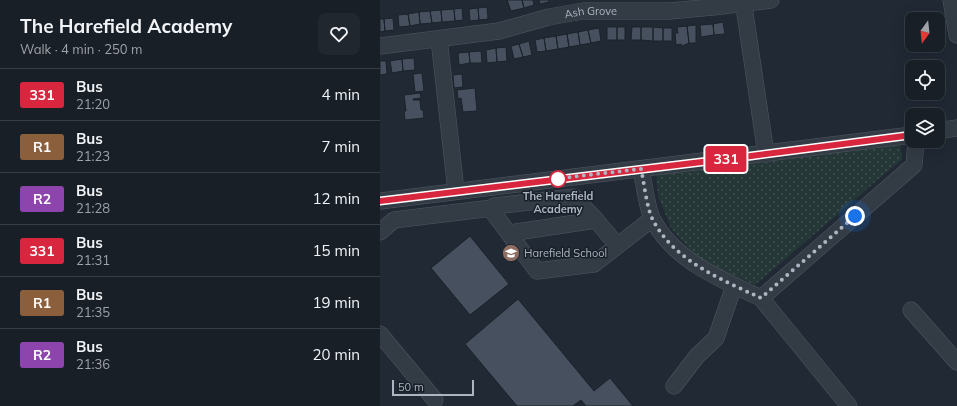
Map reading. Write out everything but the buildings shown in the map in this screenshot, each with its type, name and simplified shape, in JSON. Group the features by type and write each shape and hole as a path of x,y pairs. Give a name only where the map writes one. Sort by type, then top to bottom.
{"street":[{"name":"Ash Grove","path":"380,46 499,31 549,17 596,10 653,6 713,7 744,2 771,0"},
{"path":"951,0 957,35"},
{"path":"744,2 766,154"},
{"path":"439,39 456,191"},
{"path":"945,130 957,128"},
{"path":"380,201 766,154 905,135"},
{"path":"761,298 914,165 915,148"},
{"path":"641,169 652,219 666,239 695,266 761,298 849,406"},
{"path":"380,232 394,220 492,208 494,206 574,197 617,245"},
{"path":"492,208 492,211 537,271 594,264 652,219"},
{"path":"510,233 596,220"},
{"path":"674,386 697,356 716,338 734,286"},
{"path":"911,310 957,362"},
{"path":"380,334 435,400"}],"shaded area":[{"path":"900,139 902,159 755,285 699,260 671,228 658,196 656,169"}],"bus line":[{"name":"331","path":"380,201 905,136"}],"place":[{"name":"The Harefield Academy","path":"558,179"},
{"name":"Harefield School","path":"511,253"}],"route":[{"path":"558,179 553,179 641,169 652,219 666,239 695,266 729,284 761,298 855,216"}]}
